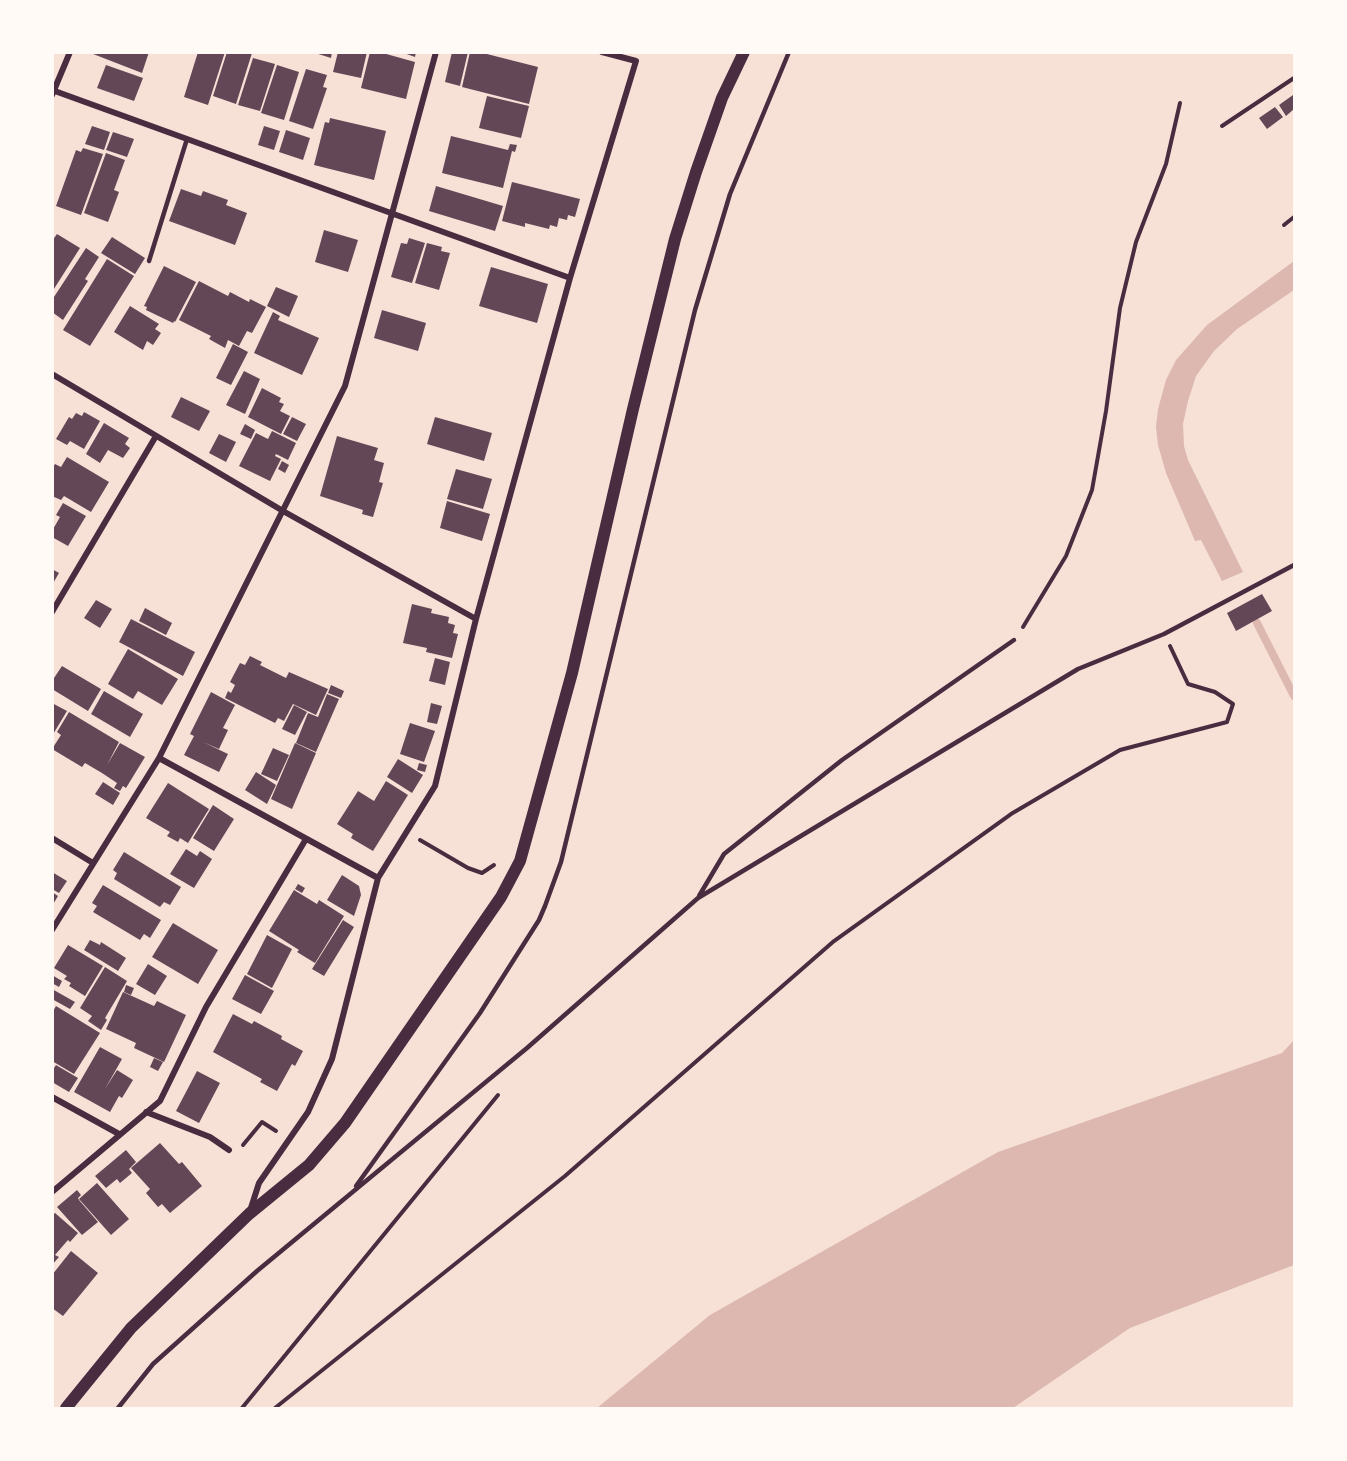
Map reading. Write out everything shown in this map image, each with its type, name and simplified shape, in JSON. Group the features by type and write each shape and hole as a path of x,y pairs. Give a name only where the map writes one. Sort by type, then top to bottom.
{"main road":[{"path":"66,1408 131,1328 249,1214 309,1165 345,1123 501,897 520,861 573,673 633,409 675,239 722,98 744,52"}],"street":[{"path":"70,52 53,92 570,278"},
{"path":"52,930 159,758 345,386 436,52"},
{"path":"249,1214 259,1183 308,1112 332,1059 378,878 435,786 476,619 570,278 636,61 602,52"},
{"path":"52,374 283,511 476,619"},
{"path":"52,612 156,436"},
{"path":"159,758 378,878"},
{"path":"52,838 93,863"},
{"path":"52,1192 160,1101 206,1006 306,839"},
{"path":"52,1097 119,1134"},
{"path":"146,1112 210,1137 229,1150"}],"lane":[{"path":"351,1193 480,1013 539,920 545,906 561,862 695,310 730,194 789,52"},
{"path":"149,261 187,139"},
{"path":"118,1408 153,1364 257,1270 527,1048 698,898 1078,669 1164,634 1294,565"},
{"path":"698,898 724,854 842,760 1014,640"}],"path":[{"path":"1222,126 1294,78"},
{"path":"1014,640 1066,556 1092,489 1106,411 1120,308 1136,242 1166,164 1180,103"},
{"path":"1284,225 1294,217"},
{"path":"275,1408 565,1176 834,941 1011,814 1120,750 1227,722 1233,704 1215,692 1188,684 1164,634"},
{"path":"418,839 468,868 482,873"},
{"path":"242,1408 502,1090"},
{"path":"229,1150 235,1154 262,1122 266,1125"}],"shaded area":[{"path":"1294,261 1294,290 1237,329 1214,351 1196,376 1188,401 1183,424 1184,446 1188,460 1243,572 1222,581 1201,540 1195,541 1166,473 1158,445 1156,427 1158,409 1166,380 1176,360 1207,325"},
{"path":"1294,1040 1294,1265 1130,1328 1013,1408 597,1408 710,1315 998,1152 1282,1053"}],"building":[{"path":"88,52 149,52 142,73"},
{"path":"198,52 225,52 208,105 184,97"},
{"path":"227,52 252,53 236,104 213,96"},
{"path":"312,52 332,52 331,58"},
{"path":"338,52 367,52 361,78 333,72"},
{"path":"370,52 379,52 415,62 406,99 361,88"},
{"path":"401,52 416,52 415,57"},
{"path":"452,52 468,52 460,86 445,82"},
{"path":"470,52 479,52 538,67 529,104 462,87"},
{"path":"253,58 275,64 260,111 238,105"},
{"path":"106,65 143,78 134,101 97,88"},
{"path":"277,65 299,72 284,120 261,113"},
{"path":"306,69 327,75 323,87 327,88 313,129 289,121"},
{"path":"1293,95 1294,109 1286,116 1279,105"},
{"path":"487,96 529,106 521,138 479,128"},
{"path":"1275,107 1283,117 1267,129 1259,118"},
{"path":"330,118 386,131 374,180 314,165 325,122 329,123"},
{"path":"92,126 110,132 104,150 85,144"},
{"path":"264,126 280,131 274,150 258,145"},
{"path":"286,130 310,138 303,160 279,152"},
{"path":"113,132 134,139 127,157 106,150"},
{"path":"451,136 508,150 510,144 517,145 515,152 512,151 503,188 442,173"},
{"path":"83,148 103,154 81,215 56,206 76,150 81,152"},
{"path":"106,153 125,160 114,190 119,192 108,222 84,213"},
{"path":"512,182 580,199 575,217 568,215 567,220 559,218 557,227 550,225 549,229 525,223 525,227 502,221"},
{"path":"436,186 503,206 495,231 429,211"},
{"path":"181,189 201,196 203,191 228,200 226,205 247,213 235,245 169,221"},
{"path":"324,230 358,240 348,272 315,262"},
{"path":"57,234 80,248 52,292 52,241"},
{"path":"112,237 145,258 135,274 101,253"},
{"path":"409,238 425,243 412,283 391,277 401,243 407,244"},
{"path":"427,243 442,247 441,251 450,253 439,290 415,283"},
{"path":"86,248 99,257 85,279 88,281 63,320 52,312 52,300"},
{"path":"107,259 134,276 90,346 63,330"},
{"path":"164,266 196,282 173,323 146,310 147,307 144,306"},
{"path":"491,267 548,284 537,323 479,306"},
{"path":"199,281 228,296 230,292 249,302 250,299 266,307 252,333 247,331 239,346 228,340 225,348 209,339 211,336 179,320"},
{"path":"276,287 298,296 289,317 267,306"},
{"path":"130,306 159,324 155,329 161,333 153,345 147,341 143,350 114,332"},
{"path":"382,310 426,323 418,351 374,338"},
{"path":"273,312 280,316 278,320 319,338 302,375 254,353"},
{"path":"233,344 248,352 231,385 216,378"},
{"path":"244,371 260,379 245,414 226,405"},
{"path":"262,388 281,398 279,402 284,404 280,411 290,416 281,434 248,417"},
{"path":"181,397 210,411 199,431 171,417"},
{"path":"84,412 100,421 84,449 70,441 67,445 56,439 69,417 72,419 76,413 82,416"},
{"path":"292,417 306,424 297,441 283,434"},
{"path":"435,417 492,433 484,461 427,444"},
{"path":"104,423 129,438 125,444 130,448 123,458 108,450 100,463 86,454"},
{"path":"245,424 255,430 251,439 240,434"},
{"path":"272,431 296,443 288,460 276,454 275,456 281,459 270,481 239,466 256,433 268,439"},
{"path":"219,434 236,442 226,462 209,453"},
{"path":"337,436 378,448 374,460 384,463 379,482 383,483 373,517 362,514 363,510 320,496"},
{"path":"67,457 109,482 91,512 64,496 61,500 52,496 52,469 55,464 61,467"},
{"path":"282,461 289,465 285,473 278,469"},
{"path":"456,469 492,479 483,509 447,499"},
{"path":"447,501 490,514 482,541 440,528"},
{"path":"63,503 86,516 68,546 52,537 52,531 60,517 56,515"},
{"path":"52,569 59,573 52,585"},
{"path":"1262,594 1272,611 1236,631 1227,613"},
{"path":"96,600 112,609 100,628 84,618"},
{"path":"412,604 432,609 431,613 449,617 448,623 455,625 453,633 458,634 452,658 426,652 427,648 403,643"},
{"path":"145,608 172,623 166,635 139,621"},
{"path":"131,619 195,652 183,676 119,642"},
{"path":"128,649 178,679 162,705 138,691 133,699 108,684"},
{"path":"250,656 262,662 260,665 286,678 289,672 328,689 316,715 293,704 284,721 278,718 275,723 225,698 228,691 231,693 235,685 230,682 240,663 245,665"},
{"path":"435,658 450,662 445,685 429,681"},
{"path":"62,666 101,689 88,711 52,689 52,681"},
{"path":"331,685 344,691 341,698 328,693"},
{"path":"104,691 143,714 130,737 91,714"},
{"path":"211,692 235,705 223,728 228,730 219,749 203,742 228,754 219,772 184,755 194,736 190,734"},
{"path":"327,694 339,699 316,752 296,743 308,713 318,717"},
{"path":"52,703 67,711 52,736"},
{"path":"431,703 442,706 437,724 427,722"},
{"path":"294,705 307,712 295,735 282,729"},
{"path":"69,712 119,742 107,765 120,743 145,757 126,788 123,786 120,791 114,788 117,783 102,773 85,763 82,767 52,749 61,735 57,732"},
{"path":"410,723 435,731 424,762 400,754"},
{"path":"295,743 316,753 292,809 271,799"},
{"path":"273,748 289,755 277,781 261,774"},
{"path":"398,759 423,775 412,793 387,777"},
{"path":"419,763 427,765 425,772 417,770"},
{"path":"256,772 276,785 267,804 245,790"},
{"path":"386,781 408,795 373,851 351,838 353,834 337,824 358,791 374,801"},
{"path":"103,782 120,793 113,805 95,794"},
{"path":"168,783 209,809 188,843 180,838 178,842 167,836 170,832 146,818"},
{"path":"213,805 234,819 214,851 193,838"},
{"path":"186,849 197,856 200,851 212,859 194,888 170,874"},
{"path":"124,852 181,887 170,905 164,902 160,907 114,879 117,873 113,870"},
{"path":"52,872 67,881 59,893 52,889"},
{"path":"342,875 359,886 361,895 354,916 327,900"},
{"path":"298,884 305,888 302,893 295,889"},
{"path":"103,885 161,920 150,938 144,934 140,940 93,912 97,906 92,903"},
{"path":"294,890 317,904 319,900 344,916 315,963 269,931"},
{"path":"52,892 58,896 52,906"},
{"path":"343,920 354,927 324,976 312,969"},
{"path":"173,923 218,950 198,984 152,957"},
{"path":"267,935 292,949 272,988 247,974"},
{"path":"90,940 100,945 101,942 126,958 118,971 84,950"},
{"path":"68,945 103,966 85,996 69,986 71,983 64,979 67,976 54,968"},
{"path":"148,964 167,976 155,995 136,984"},
{"path":"105,967 127,981 105,1018 107,1020 101,1030 88,1021 92,1016 80,1008"},
{"path":"52,975 62,981 59,987 52,983"},
{"path":"245,975 274,991 261,1014 232,999"},
{"path":"126,985 134,988 131,995 124,992"},
{"path":"52,989 75,1002 70,1009 52,999"},
{"path":"123,992 154,1006 157,1001 186,1015 164,1062 134,1048 136,1043 106,1029"},
{"path":"56,1006 100,1033 74,1074 52,1061 54,1057 52,1055 52,1013"},
{"path":"233,1014 252,1024 254,1021 282,1036 281,1039 303,1051 295,1066 292,1064 277,1091 260,1082 262,1079 213,1052"},
{"path":"100,1047 122,1059 105,1089 117,1070 133,1080 122,1098 119,1096 110,1112 74,1092"},
{"path":"154,1058 163,1062 158,1071 150,1067"},
{"path":"56,1065 78,1078 69,1092 52,1082 52,1071"},
{"path":"197,1071 220,1083 199,1123 176,1111"},
{"path":"160,1143 179,1164 182,1162 202,1186 170,1213 162,1204 158,1207 146,1193 150,1189 131,1168"},
{"path":"126,1150 136,1162 129,1169 132,1173 120,1183 117,1179 106,1188 95,1176"},
{"path":"97,1183 129,1219 111,1235 79,1199"},
{"path":"77,1190 81,1195 79,1200 98,1222 82,1235 57,1207"},
{"path":"55,1213 78,1233 70,1242 68,1240 55,1255 59,1257 52,1265 52,1215"},
{"path":"71,1251 98,1273 63,1316 52,1308 52,1275"}],"waterway":[{"path":"1257,623 1294,696"}]}
